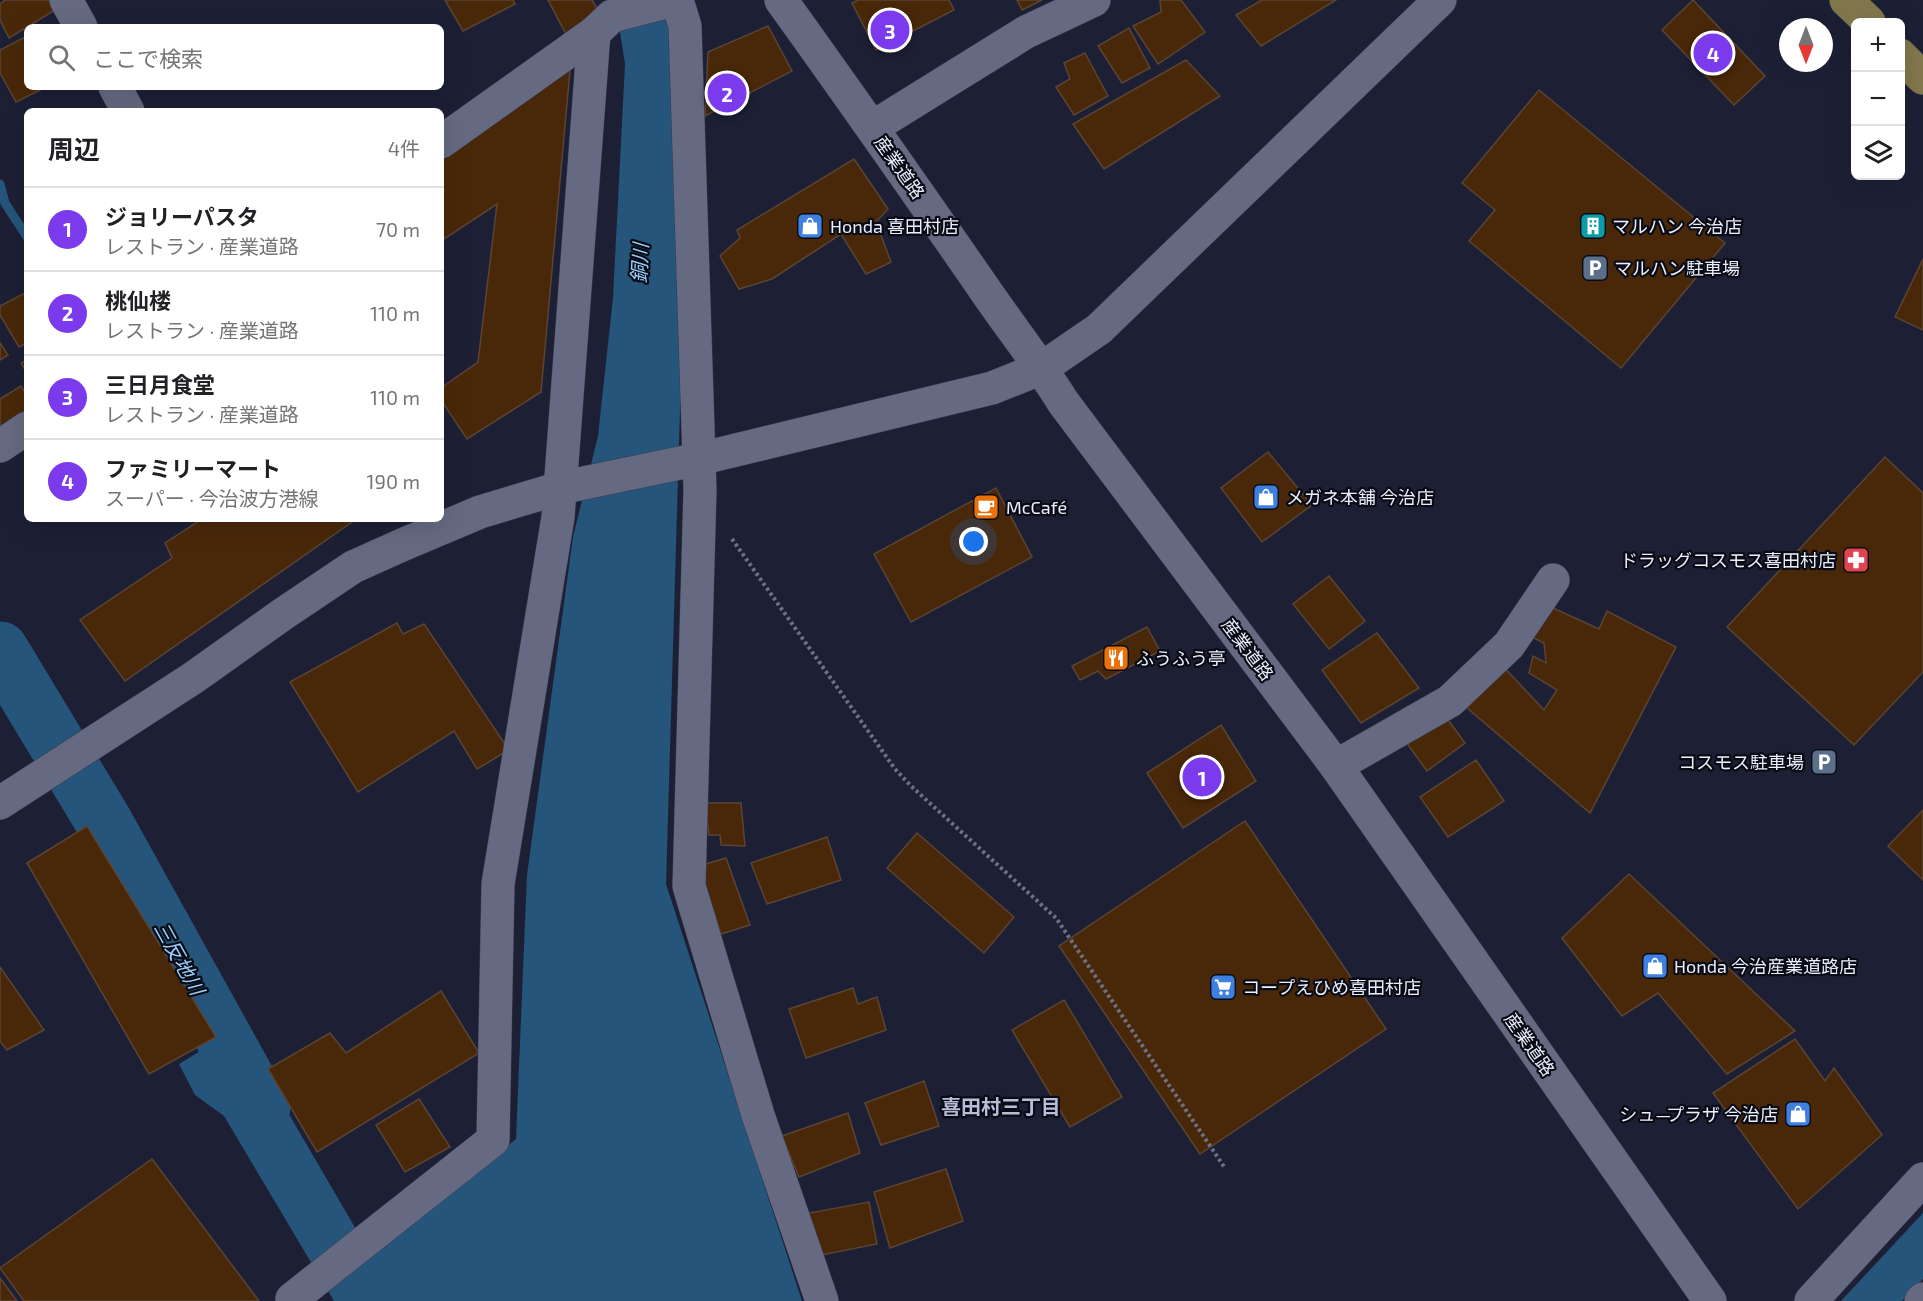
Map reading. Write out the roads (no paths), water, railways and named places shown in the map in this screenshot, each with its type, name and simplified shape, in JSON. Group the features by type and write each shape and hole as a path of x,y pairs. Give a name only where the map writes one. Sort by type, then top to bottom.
{"main road":[{"path":"1846,0 1865,18"},
{"path":"1905,60 1923,78"}],"street":[{"path":"66,0 79,24"},
{"path":"444,140 594,33 612,16 676,0 685,26 693,460 688,886 758,1116 822,1301"},
{"name":"産業道路","path":"781,0 873,127 995,305 1042,368 1063,402 1336,766 1710,1301"},
{"path":"0,803 193,678 353,567 480,512 560,488 693,460 967,395 1042,368 1099,329 1440,0"},
{"path":"873,127 1026,32 1088,1"},
{"path":"293,1301 292,1299 493,1140 498,884 558,517 594,33"},
{"path":"117,90 126,108"},
{"path":"0,446 24,430"},
{"path":"1336,766 1461,693 1509,645 1553,580"},
{"path":"1811,1301 1923,1179"}],"water":[{"name":"銅川","path":"615,0 669,0 680,289 680,409 666,884 802,1301 334,1301 224,1116 195,1095 179,1064 233,1031 244,1037 371,1255 516,1139 527,875 573,537 598,436 613,298 625,64"},
{"path":"1923,1213 1923,1279 1902,1301 1841,1301"}],"waterway":[{"path":"0,184 5,203 24,232"},
{"name":"三反地川","path":"0,650 104,822 262,1107"}],"place":[{"name":"三日月食堂","path":"890,30"},
{"name":"ファミリーマート","path":"1713,53"},
{"name":"桃仙楼","path":"727,93"},
{"name":"Honda 喜田村店","path":"810,226"},
{"name":"マルハン 今治店","path":"1593,226"},
{"name":"マルハン駐車場","path":"1595,268"},
{"name":"メガネ本舗 今治店","path":"1266,497"},
{"name":"McCafé","path":"986,507"},
{"name":"ドラッグコスモス喜田村店","path":"1856,560"},
{"name":"ふうふう亭","path":"1116,658"},
{"name":"コスモス駐車場","path":"1824,762"},
{"name":"ジョリーパスタ","path":"1202,777"},
{"name":"Honda 今治産業道路店","path":"1655,966"},
{"name":"コープえひめ喜田村店","path":"1223,987"},
{"name":"シュ―プラザ 今治店","path":"1798,1114"}],"district":[{"name":"喜田村三丁目","path":"1001,1106"}]}
